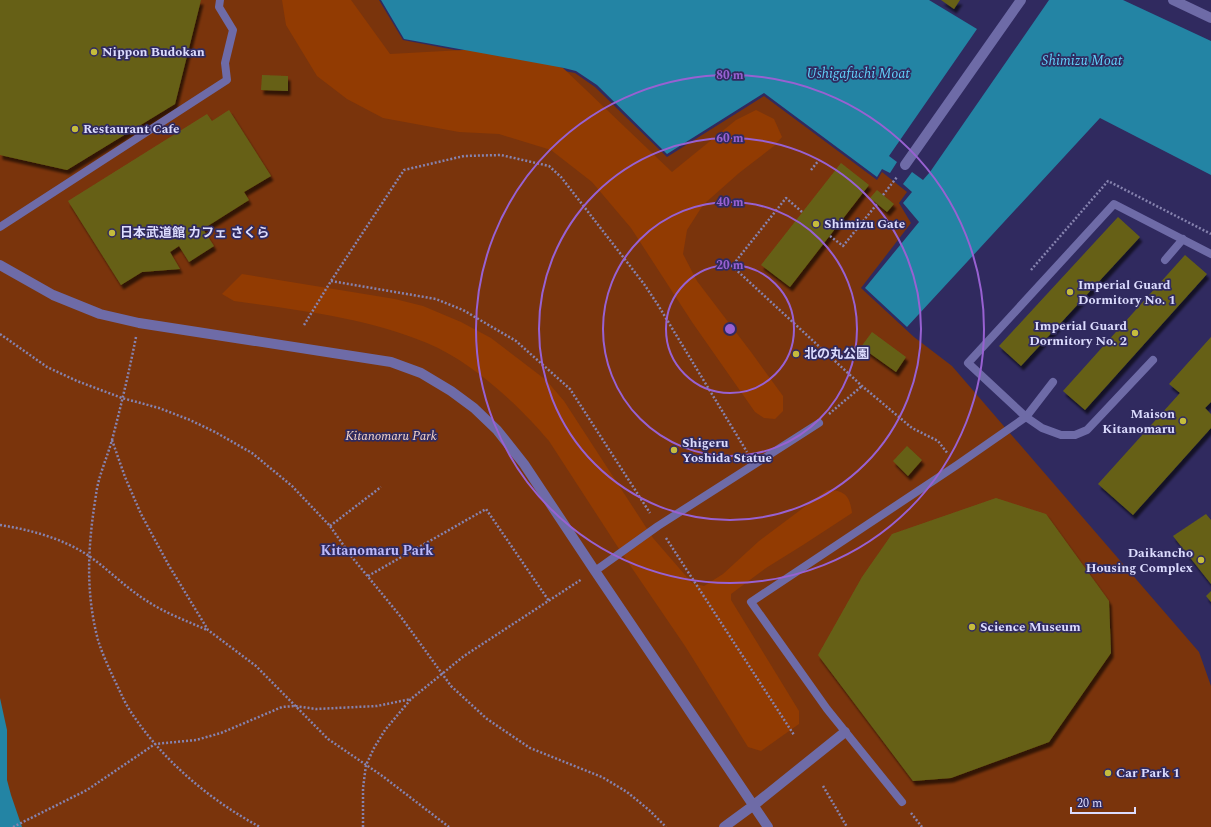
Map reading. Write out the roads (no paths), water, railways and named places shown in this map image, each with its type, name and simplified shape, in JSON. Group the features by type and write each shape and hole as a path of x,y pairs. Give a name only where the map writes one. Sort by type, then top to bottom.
{"street":[{"path":"906,165 1021,0"},
{"path":"1173,0 1211,18"},
{"path":"0,265 53,295 100,314 139,323 391,362 421,373 451,391 474,408 497,430 524,464 768,827"},
{"path":"724,827 754,805 845,732"}],"lane":[{"path":"0,227 226,80 225,63 233,30 219,7 220,0"},
{"path":"1153,360 1087,430 1075,435 1061,435 1042,428 1026,417 968,363 1114,204 1211,254"},
{"path":"1165,260 1183,239"},
{"path":"902,802 845,732 751,602 957,465 1026,417 1054,382"},
{"path":"595,571 658,526 819,423"}],"water":[{"name":"Ushigafuchi Moat","path":"381,0 929,0 977,29 889,156 897,162 890,173 882,169 877,177 764,93 667,154 597,85 576,71 404,39"},
{"name":"Shimizu Moat","path":"1049,0 1123,0 1211,41 1211,175 1100,118 907,327 865,288 919,222 903,203 912,192 903,184 912,172 923,180 930,172"},
{"path":"0,698 7,730 7,780 22,827 0,827"}],"place":[{"name":"Nippon Budokan","path":"94,52"},
{"name":"Restaurant Cafe","path":"75,129"},
{"name":"Shimizu Gate","path":"816,224"},
{"name":"日本武道館 カフェ さくら","path":"112,233"},
{"name":"Imperial Guard Dormitory No. 1","path":"1070,292"},
{"name":"Imperial Guard Dormitory No. 2","path":"1135,333"},
{"name":"北の丸公園","path":"796,354"},
{"name":"Maison Kitanomaru","path":"1183,421"},
{"name":"Shigeru Yoshida Statue","path":"674,450"},
{"name":"Daikancho Housing Complex","path":"1201,560"},
{"name":"Science Museum","path":"972,627"},
{"name":"Car Park 1","path":"1108,773"}],"district":[{"name":"Kitanomaru Park","path":"377,550"}]}
